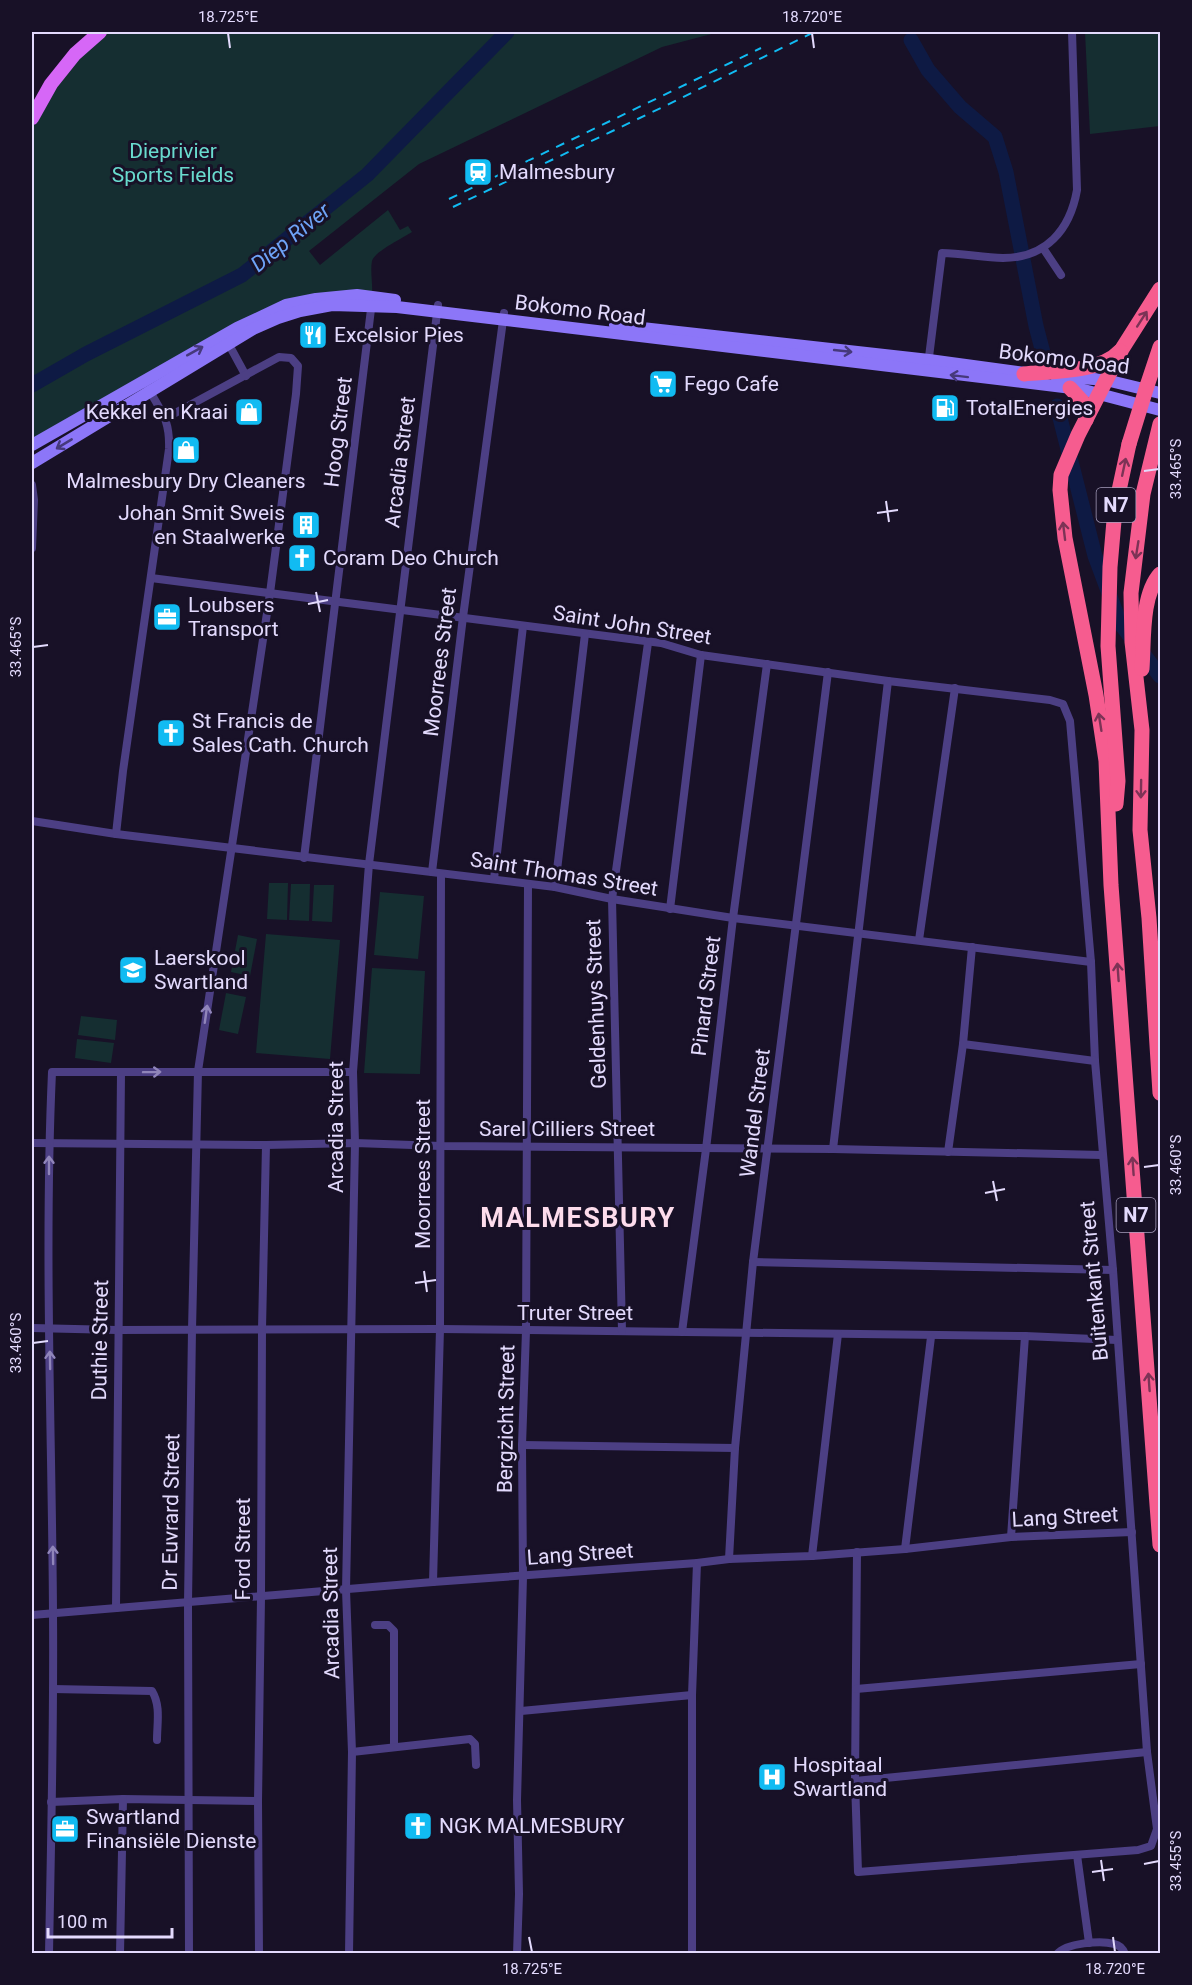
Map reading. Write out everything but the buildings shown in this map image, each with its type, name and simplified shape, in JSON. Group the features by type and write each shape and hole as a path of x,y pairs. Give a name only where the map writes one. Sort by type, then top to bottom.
{"highway":[{"path":"1111,885 1106,761 1065,538 1061,505 1061,475 1078,435 1122,349 1161,289"},
{"name":"N7","path":"1161,347 1154,390 1129,444 1115,509 1110,567 1108,646 1118,781 1111,885 1161,1545"},
{"path":"1024,374 1085,368 1112,358 1122,349"},
{"path":"1070,388 1083,402 1086,420"},
{"name":"N7","path":"1161,424 1143,494 1131,593 1131,642 1142,730 1140,830 1149,918 1161,1092"},
{"path":"1139,702 1147,602 1151,588 1161,573"}],"main road":[{"path":"32,118 51,84 75,54 100,32"},
{"name":"Bokomo Road","path":"32,445 147,386 227,340 290,314 332,305 372,300 928,366 1024,374 1103,387 1161,410"},
{"name":"Bokomo Road","path":"928,366 1070,388 1154,390"},
{"name":"Bokomo Road","path":"32,463 147,386"}],"street":[{"path":"928,366 942,253 1006,258 1033,253 1043,248 1059,233 1074,208 1077,190 1072,32"},
{"path":"1043,248 1061,275"},
{"name":"Hoog Street","path":"304,858 372,300"},
{"name":"Arcadia Street","path":"349,1953 352,1752 346,1590 355,1143 353,1072 369,864 437,308"},
{"name":"Moorrees Street","path":"433,1582 440,1329 441,1146 436,873 463,617 504,316"},
{"path":"166,418 246,376 227,340"},
{"name":"Dr Euvrard Street","path":"189,1953 188,1603 198,1071 270,593 298,374 295,361 279,357 246,376"},
{"path":"116,834 169,450 170,433 166,418 147,386"},
{"path":"32,485 34,500 32,547"},
{"name":"Saint John Street","path":"151,578 661,643 701,654 767,664 1050,700 1064,704 1067,711"},
{"path":"494,879 523,626"},
{"path":"555,887 585,634"},
{"name":"Geldenhuys Street","path":"622,1331 612,899 648,643"},
{"path":"670,909 701,654"},
{"name":"Pinard Street","path":"682,1332 767,664"},
{"name":"Wandel Street","path":"729,1559 735,1448 753,1262 828,672"},
{"path":"832,1149 888,681"},
{"path":"918,940 955,688"},
{"name":"Buitenkant Street","path":"1067,711 1070,721 1090,962 1095,1061 1113,1270 1147,1752 1157,1829 1151,1846 1138,1850 1077,1855"},
{"name":"Saint Thomas Street","path":"32,821 304,858 555,887 612,899 733,918 1090,962"},
{"name":"Bergzicht Street","path":"517,1953 519,1894 517,1800 521,1711 522,1445 528,1146 528,885"},
{"path":"948,1152 963,1044 972,947"},
{"path":"963,1044 1095,1061"},
{"path":"49,1953 53,1689 49,1328 49,1142 52,1072 353,1072"},
{"name":"Duthie Street","path":"116,1608 121,1073"},
{"name":"Sarel Cilliers Street","path":"32,1143 266,1145 355,1143 1102,1155"},
{"name":"Ford Street","path":"259,1953 262,1329 266,1145"},
{"path":"753,1262 1113,1270"},
{"name":"Truter Street","path":"32,1328 746,1332 931,1337 1025,1336 1117,1340"},
{"path":"812,1556 838,1334"},
{"path":"1011,1537 1025,1336"},
{"path":"906,1549 931,1337"},
{"path":"522,1445 735,1448"},
{"name":"Lang Street","path":"32,1615 729,1559 906,1549 1011,1537 1132,1532"},
{"path":"857,1552 855,1781 858,1872 1077,1855 1089,1943"},
{"path":"692,1953 692,1695 697,1563"},
{"path":"375,1625 388,1624 394,1631 394,1747"},
{"path":"856,1689 1141,1664"},
{"path":"53,1689 152,1691 157,1699 157,1740"},
{"path":"521,1711 692,1695"},
{"path":"352,1752 470,1739 475,1744 476,1765"},
{"path":"855,1781 1147,1752"},
{"path":"51,1802 123,1799 189,1802 258,1801"},
{"path":"120,1953 123,1799"},
{"path":"1057,1953 1062,1948 1089,1943 1115,1944 1125,1953"}],"green space":[{"name":"Dieprivier Sports Fields","path":"100,32 719,32 662,47 419,164 309,251 320,265 388,210 400,230 408,226 412,232 374,257 371,265 372,296 316,299 32,445 32,118"},
{"path":"1085,32 1160,32 1160,126 1090,134"},
{"path":"269,883 288,883 287,920 267,919"},
{"path":"291,884 310,884 309,921 289,920"},
{"path":"314,885 334,885 332,922 312,921"},
{"path":"380,892 424,896 418,959 374,955"},
{"path":"266,934 340,940 330,1059 256,1053"},
{"path":"238,935 257,939 250,976 231,972"},
{"path":"372,968 425,971 420,1074 364,1073"},
{"path":"226,993 246,997 238,1034 219,1030"},
{"path":"81,1016 117,1020 115,1040 78,1035"},
{"path":"77,1039 114,1043 111,1063 75,1058"}],"waterway":[{"name":"Diep River","path":"32,385 86,354 242,275 367,175 507,32"},
{"path":"911,40 928,70 960,107 995,137 1006,172 1036,326 1046,364"},
{"path":"1057,406 1095,556 1120,623 1160,676"}],"railway":[{"path":"453,207 814,32"},
{"path":"449,199 761,48"}],"place":[{"name":"Malmesbury","path":"478,172"},
{"name":"Excelsior Pies","path":"313,335"},
{"name":"Fego Cafe","path":"663,384"},
{"name":"TotalEnergies","path":"945,408"},
{"name":"Kekkel en Kraai","path":"249,412"},
{"name":"Malmesbury Dry Cleaners","path":"186,450"},
{"name":"Johan Smit Sweis en Staalwerke","path":"306,525"},
{"name":"Coram Deo Church","path":"302,558"},
{"name":"Loubsers Transport","path":"167,617"},
{"name":"St Francis de Sales Cath. Church","path":"171,733"},
{"name":"Laerskool Swartland","path":"133,970"},
{"name":"Hospitaal Swartland","path":"772,1777"},
{"name":"NGK MALMESBURY","path":"418,1826"},
{"name":"Swartland Finansiële Dienste","path":"65,1829"}],"district":[{"name":"MALMESBURY","path":"578,1218"}]}
